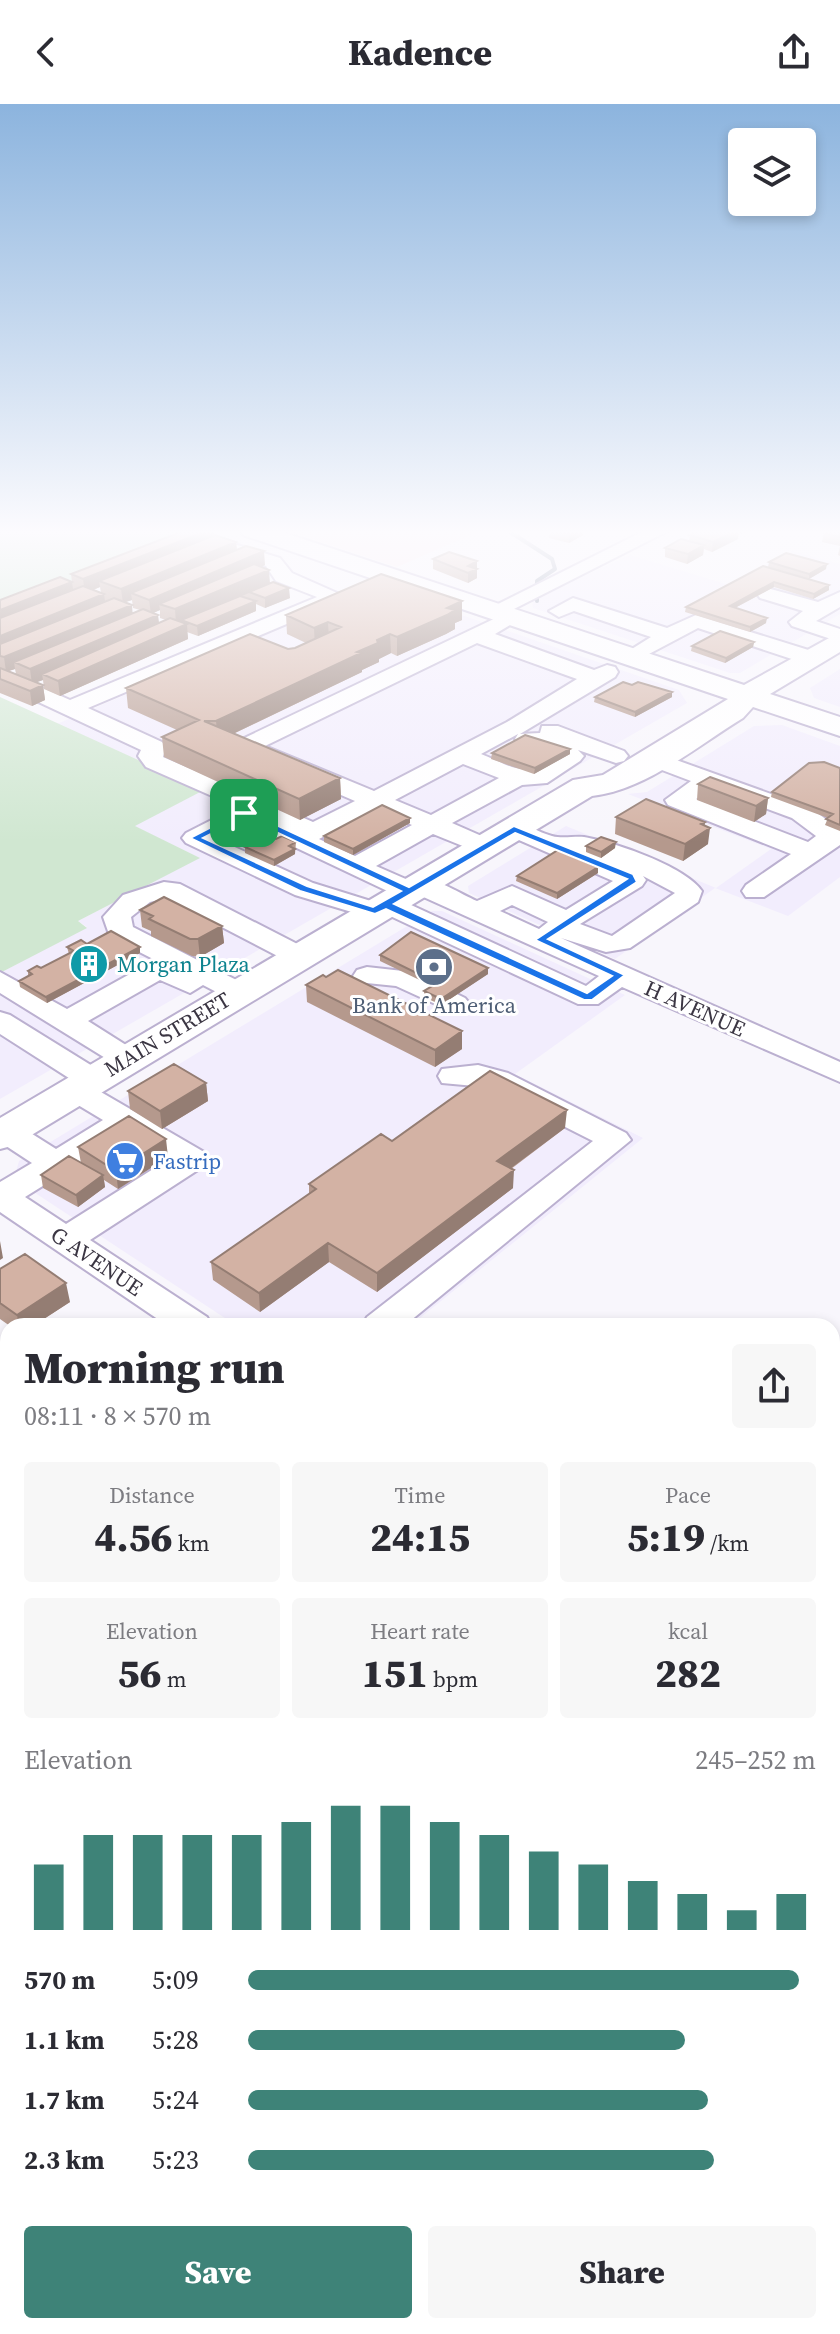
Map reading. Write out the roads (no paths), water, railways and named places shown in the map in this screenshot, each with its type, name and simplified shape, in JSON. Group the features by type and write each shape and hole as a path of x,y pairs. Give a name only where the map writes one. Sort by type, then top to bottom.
{"main road":[{"path":"561,634 840,727"},
{"name":"MAIN STREET","path":"3,1134 584,787 611,784 654,759 733,712 748,695 840,638"},
{"name":"MAIN STREET","path":"584,787 586,774 708,702 748,695"}],"street":[{"path":"69,708 245,634"},
{"path":"648,634 663,638"},
{"path":"473,759 524,722 671,634"},
{"path":"736,634 810,658"},
{"path":"772,637 777,634"},
{"path":"557,929 598,942 616,944 679,902 689,891 682,884 576,842 552,845 434,824 246,746 476,635 595,678"},
{"path":"92,719 243,653 222,644"},
{"path":"2,677 34,666"},
{"path":"2,677 154,747 150,756 154,762 314,832 377,800 473,759 524,740 536,739 572,756 538,778 518,777 473,759"},
{"path":"32,690 60,678"},
{"path":"524,722 616,756"},
{"path":"654,759 801,813 838,833 755,891"},
{"path":"356,866 518,777"},
{"path":"716,783 677,800 810,852"},
{"path":"716,783 726,794 767,811 784,823 783,829 772,837"},
{"path":"397,898 304,889 195,838 244,813 356,866 397,898 588,998 620,975"},
{"path":"552,845 633,880 557,929"},
{"path":"230,997 120,931 117,917 121,910 156,890 180,893 299,956"},
{"name":"H AVENUE","path":"397,898 557,929 620,975 840,1073"},
{"path":"67,1021 159,968 230,997"},
{"path":"367,976 402,978 455,1004"},
{"path":"0,981 126,1058"},
{"path":"0,1021 125,1120 192,1159 65,1240"},
{"path":"390,1318 615,1140 497,1080 478,1074 453,1076"},
{"path":"0,1196 125,1120"},
{"path":"3,1134 55,1163"},
{"name":"G AVENUE","path":"0,1196 179,1318"}],"place":[{"name":"Morgan Plaza","path":"89,964"},
{"name":"Bank of America","path":"434,967"},
{"name":"Fastrip","path":"125,1161"}]}
